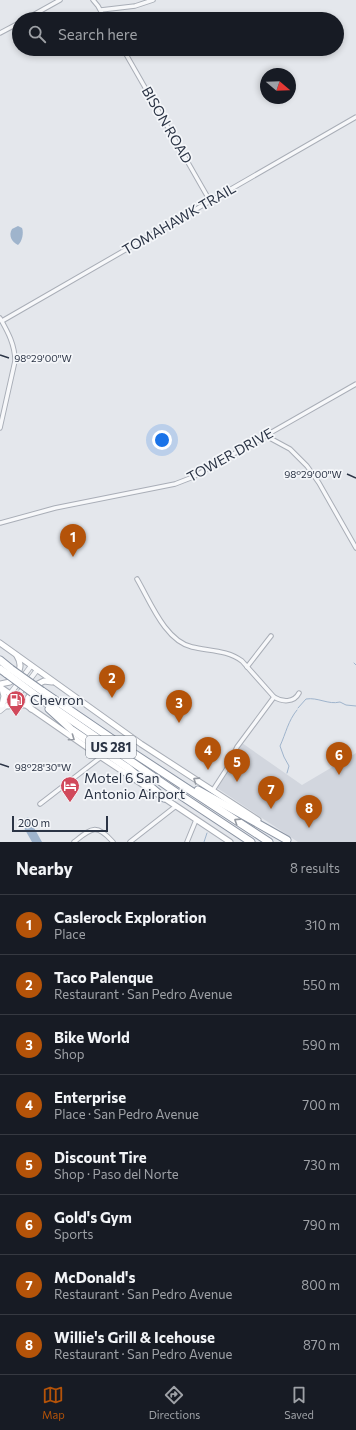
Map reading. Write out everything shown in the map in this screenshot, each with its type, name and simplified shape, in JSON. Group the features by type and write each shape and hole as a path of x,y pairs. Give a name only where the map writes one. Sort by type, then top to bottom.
{"highway":[{"name":"US 281","path":"0,660 9,672 40,696 180,796 251,842"},
{"name":"US 281","path":"0,670 9,672"},
{"name":"US 281","path":"40,696 124,747 269,842"},
{"path":"40,696 47,708 72,730 128,768 164,798"},
{"path":"124,747 289,841"}],"main road":[{"path":"0,643 141,744 289,841"},
{"path":"0,686 10,682 20,669 20,663 15,654"},
{"path":"29,708 28,698 38,684 44,681 55,683"},
{"path":"0,686 100,757 230,842"},
{"path":"0,686 4,696 2,707 16,704 29,708"}],"street":[{"path":"39,12 60,0"},
{"path":"93,0 100,10 122,8 151,0"},
{"path":"0,33 12,27"},
{"name":"BISON ROAD","path":"127,56 210,201"},
{"name":"TOMAHAWK TRAIL","path":"1,320 356,117"},
{"path":"0,428 15,361 15,351 11,339 1,320"},
{"name":"TOWER DRIVE","path":"0,523 55,508 175,484 193,477 356,384"},
{"path":"266,436 290,449 307,466 319,483 356,548"},
{"path":"137,579 166,629 175,639 187,646 230,654 239,659 274,697 279,700 285,701 294,699 299,693"},
{"path":"247,667 271,636"},
{"path":"13,696 31,666"},
{"path":"2,707 37,670"},
{"path":"213,790 226,770 237,747 274,697"},
{"path":"40,804 100,757"},
{"path":"130,842 176,806"},
{"path":"186,842 196,820"},
{"path":"74,842 89,831 95,829 104,832 113,842"}],"shaded area":[{"path":"242,743 302,785 356,753 356,842 298,842 217,788 226,775 235,754"}],"water":[{"path":"18,226 22,228 23,232 22,240 18,245 12,240 10,234 12,229"},
{"path":"28,817 42,842 32,842 20,821"}],"waterway":[{"path":"298,708 306,699 315,699 331,703 340,702 346,705 356,706"},
{"path":"287,773 289,766 280,746 289,723 297,710"},
{"path":"204,842 207,833"}],"place":[{"name":"Caslerock Exploration","path":"73,557"},
{"name":"Taco Palenque","path":"112,698"},
{"name":"Chevron","path":"16,717"},
{"name":"Bike World","path":"179,723"},
{"name":"Enterprise","path":"208,770"},
{"name":"Gold's Gym","path":"339,775"},
{"name":"Discount Tire","path":"237,782"},
{"name":"Motel 6 San Antonio Airport","path":"70,803"},
{"name":"McDonald's","path":"271,809"},
{"name":"Willie's Grill & Icehouse","path":"309,828"}]}
